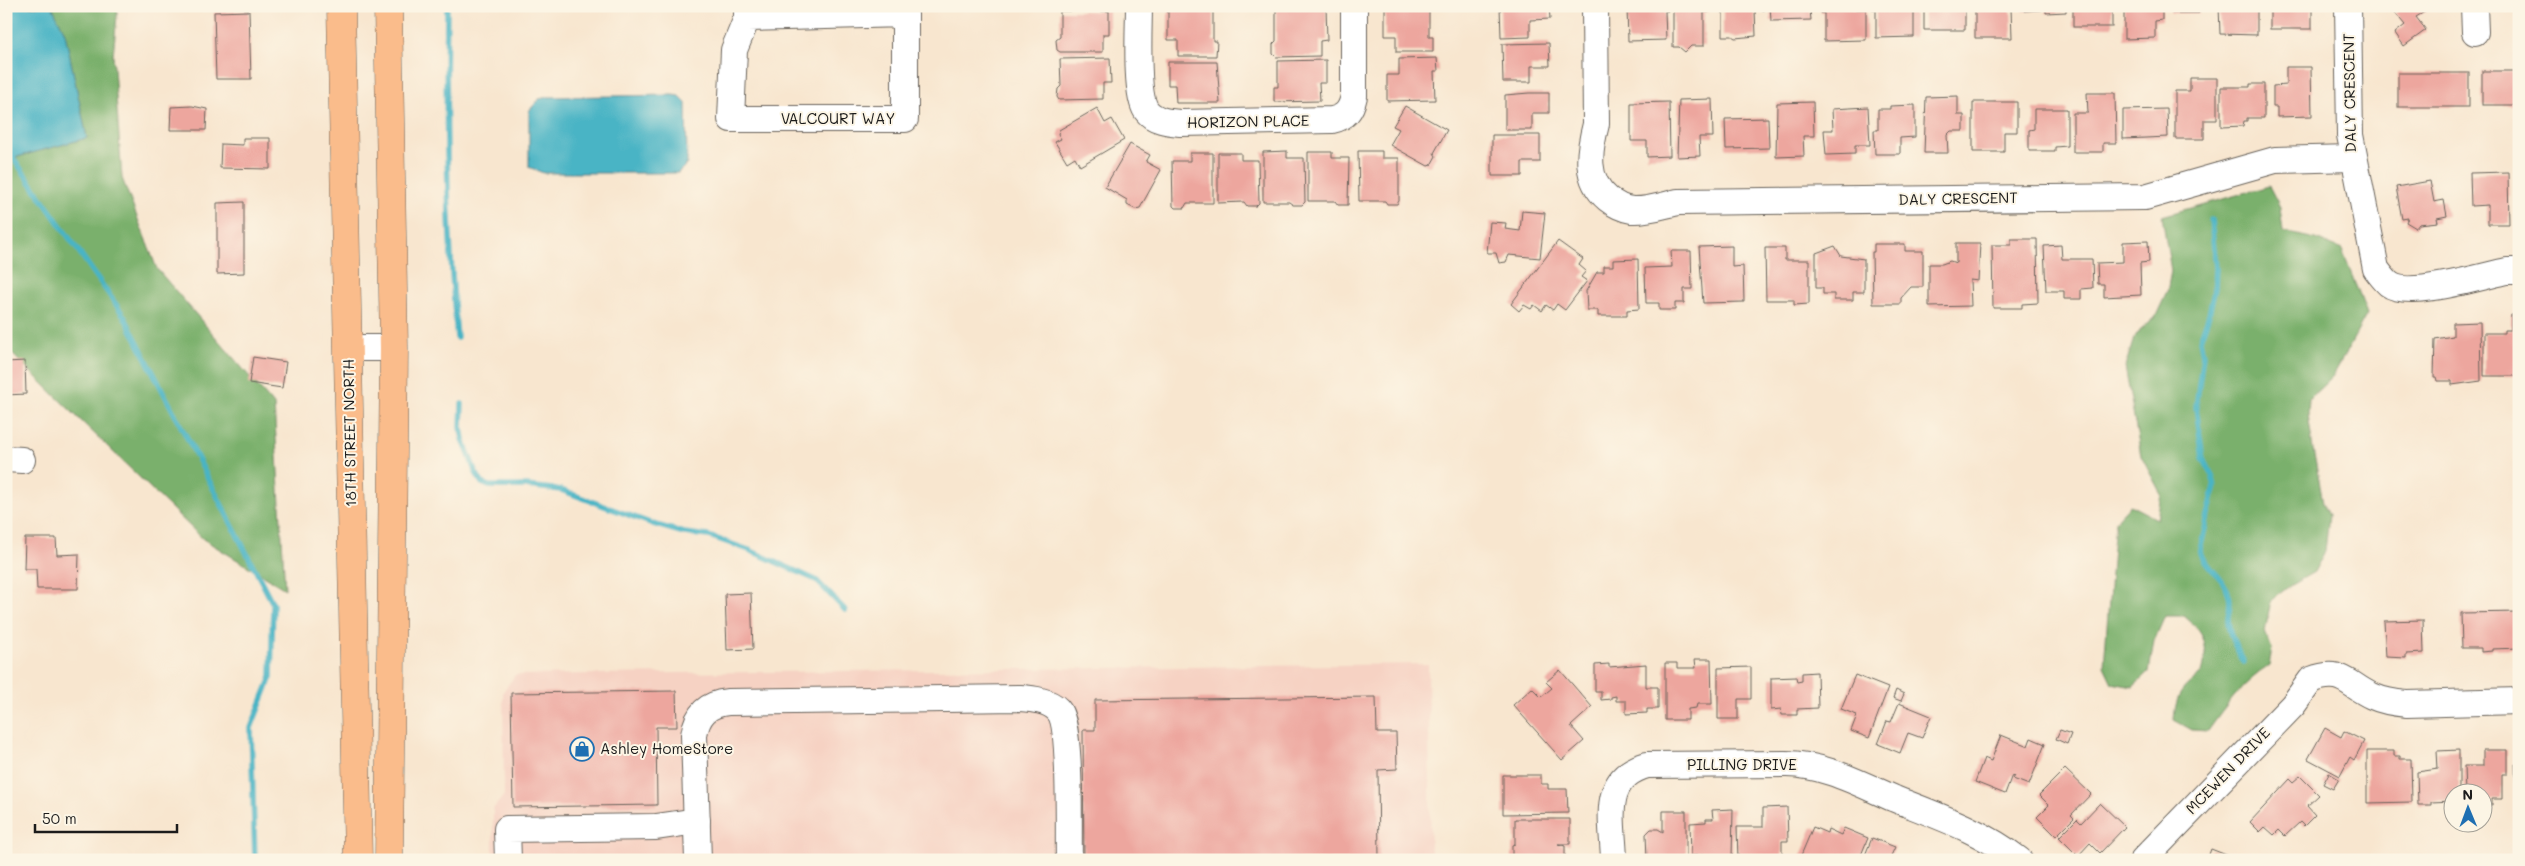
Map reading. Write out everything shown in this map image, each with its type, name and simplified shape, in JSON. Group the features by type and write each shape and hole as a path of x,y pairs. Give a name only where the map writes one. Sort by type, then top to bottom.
{"main road":[{"name":"18TH STREET NORTH","path":"341,6 358,860"},
{"path":"388,6 394,348 390,860"}],"street":[{"name":"HORIZON PLACE","path":"1139,6 1140,86 1142,101 1146,110 1152,116 1165,122 1181,123 1332,120 1341,118 1352,107 1354,96 1354,6"},
{"name":"DALY CRESCENT","path":"1595,6 1596,124 1591,142 1591,178 1599,192 1613,203 1632,210 1678,202 2145,197 2276,160 2353,158 2350,135 2348,6"},
{"path":"2474,6 2475,32"},
{"name":"VALCOURT WAY","path":"747,12 905,14 905,119 731,120 734,50 747,12"},
{"path":"2353,158 2376,269 2390,285 2407,290 2426,289 2507,271 2519,271"},
{"path":"348,348 394,348"},
{"name":"MCEWEN DRIVE","path":"2143,860 2293,705 2311,680 2334,675 2347,679 2371,696 2390,702 2519,701"},
{"path":"698,860 696,728 706,708 719,702 1033,699 1045,702 1059,711 1066,727 1069,860"},
{"name":"PILLING DRIVE","path":"1614,860 1613,812 1616,786 1624,776 1635,768 1648,765 1776,764 1797,764 1826,770 1977,833 1991,840 2019,860"},
{"path":"508,860 507,829 656,827 697,821"}],"shaded area":[{"path":"1428,664 1431,860 493,860 493,809 504,795 503,692 515,675"}],"green space":[{"path":"52,6 118,6 113,55 122,178 157,269 274,405 285,589 203,539 6,348 6,160 87,138 65,34"},
{"path":"2269,186 2280,207 2283,232 2316,239 2342,250 2367,314 2333,376 2309,399 2308,414 2313,449 2323,502 2329,516 2325,551 2314,572 2291,585 2271,600 2265,632 2272,649 2269,666 2243,687 2208,731 2192,730 2174,720 2176,704 2181,692 2202,673 2205,647 2204,641 2197,629 2184,616 2165,616 2154,641 2149,672 2133,687 2112,683 2104,666 2115,521 2130,505 2157,519 2161,494 2141,456 2125,367 2135,335 2155,318 2167,292 2171,271 2162,216"}],"water":[{"path":"52,6 65,33 87,138 6,160 6,7"},
{"path":"679,96 686,103 687,164 678,173 543,173 529,167 529,111 539,99 548,97"}],"building":[{"path":"1168,6 1213,6 1213,41 1217,41 1216,56 1178,56 1178,40 1168,40"},
{"path":"1276,6 1326,6 1327,40 1320,41 1320,56 1276,57 1273,54 1273,44 1276,41"},
{"path":"1385,6 1429,6 1429,37 1433,37 1433,52 1396,52 1396,36 1385,36"},
{"path":"1500,6 1549,6 1550,19 1530,20 1530,37 1501,38"},
{"path":"1668,6 1668,11 1665,11 1666,40 1628,41 1627,7"},
{"path":"1682,6 1709,6 1709,12 1704,12 1704,46 1691,46 1685,52 1679,47 1673,47 1673,10 1682,9"},
{"path":"1723,6 1765,6 1765,10 1755,10 1756,36 1735,38 1723,36"},
{"path":"1770,6 1816,6 1816,10 1810,10 1811,20 1771,21"},
{"path":"1820,6 1852,6 1852,9 1866,9 1866,40 1824,41 1824,13 1820,13"},
{"path":"1872,6 1914,6 1914,37 1876,38 1876,9 1872,9"},
{"path":"1921,6 1965,6 1965,30 1924,30 1924,9 1921,9"},
{"path":"1975,6 2015,6 2015,8 2011,8 2012,38 1975,38"},
{"path":"2022,6 2042,6 2042,10 2024,11"},
{"path":"2046,6 2066,6 2066,12 2046,13"},
{"path":"2073,6 2112,6 2112,27 2073,27"},
{"path":"2124,6 2162,6 2162,20 2155,21 2155,38 2124,39"},
{"path":"2170,6 2198,6 2199,13 2171,13"},
{"path":"2219,6 2257,6 2257,35 2220,34"},
{"path":"2270,6 2312,6 2312,29 2270,29"},
{"path":"2404,6 2422,6 2426,11 2416,17 2426,30 2404,46 2395,33 2405,25 2395,13"},
{"path":"249,11 251,79 216,79 214,12"},
{"path":"1060,11 1109,11 1109,34 1103,34 1103,52 1060,52 1057,50 1056,40 1060,37"},
{"path":"1549,43 1550,66 1531,66 1531,82 1503,82 1502,44"},
{"path":"1110,58 1111,83 1103,83 1103,99 1059,100 1057,97 1058,89 1061,86 1060,59"},
{"path":"1437,58 1438,71 1434,71 1435,100 1387,101 1387,75 1399,75 1399,59"},
{"path":"1326,60 1326,83 1319,83 1320,101 1274,102 1274,87 1278,87 1278,61"},
{"path":"1168,62 1217,62 1220,103 1176,103 1175,85 1168,85"},
{"path":"2286,67 2311,67 2312,116 2277,117 2277,107 2273,107 2273,86 2286,85"},
{"path":"2482,71 2519,71 2519,105 2482,105"},
{"path":"2398,73 2469,73 2469,107 2398,107"},
{"path":"2190,78 2217,78 2217,120 2204,120 2204,139 2175,139 2175,91 2190,91"},
{"path":"2250,84 2264,84 2264,118 2247,118 2243,126 2221,127 2221,87 2250,87"},
{"path":"1549,93 1549,113 1532,113 1532,130 1505,130 1505,95"},
{"path":"2087,93 2115,93 2116,143 2103,143 2103,152 2073,152 2073,113 2088,113"},
{"path":"1958,96 1958,115 1964,115 1964,131 1951,131 1947,135 1948,153 1924,153 1926,97"},
{"path":"1712,99 1713,137 1699,137 1700,156 1677,157 1679,100"},
{"path":"1669,102 1670,156 1647,157 1647,141 1631,141 1631,103"},
{"path":"1813,102 1814,136 1803,136 1804,156 1776,157 1777,103"},
{"path":"1973,102 2017,102 2017,132 2004,132 2004,152 1973,152"},
{"path":"1915,105 1915,137 1900,138 1900,154 1875,154 1874,130 1878,130 1878,109 1890,109 1890,106"},
{"path":"192,106 207,109 206,130 170,130 171,107"},
{"path":"1405,106 1447,130 1434,153 1436,156 1431,165 1428,166 1390,145 1399,129 1393,126"},
{"path":"1868,107 1870,145 1855,145 1855,154 1826,155 1824,130 1833,130 1832,109"},
{"path":"1097,108 1105,123 1112,119 1124,140 1080,166 1075,157 1067,162 1055,142 1061,139 1058,134 1059,130"},
{"path":"2034,109 2067,109 2067,146 2055,147 2055,151 2029,151 2029,130 2034,129"},
{"path":"2167,109 2168,137 2123,139 2123,110"},
{"path":"1768,118 1769,148 1726,149 1725,119"},
{"path":"1492,135 1540,135 1540,162 1522,162 1522,176 1492,176"},
{"path":"243,138 270,138 270,169 220,168 221,144 243,145"},
{"path":"1130,144 1150,155 1146,162 1161,170 1140,208 1135,209 1127,205 1127,200 1105,187"},
{"path":"1287,151 1287,158 1304,158 1305,202 1302,205 1293,205 1289,202 1263,202 1263,152"},
{"path":"1358,151 1382,151 1382,158 1399,158 1399,201 1397,204 1387,204 1385,201 1359,201"},
{"path":"1308,152 1332,152 1332,158 1349,158 1348,205 1338,205 1335,201 1308,201"},
{"path":"1190,153 1213,153 1213,203 1187,203 1184,208 1175,208 1173,206 1172,161 1190,161"},
{"path":"1218,153 1241,153 1241,160 1258,160 1259,203 1256,206 1247,206 1244,202 1218,203"},
{"path":"2508,172 2509,224 2488,224 2488,205 2471,206 2470,173"},
{"path":"2430,181 2434,202 2444,200 2447,216 2437,218 2438,222 2419,224 2416,228 2406,222 2408,218 2402,219 2396,187"},
{"path":"244,202 244,273 217,274 217,203"},
{"path":"1522,211 1545,213 1540,258 1509,255 1506,262 1499,263 1496,253 1487,253 1490,222 1506,223 1505,229 1520,231"},
{"path":"2011,239 2037,239 2038,303 2022,304 2022,308 1993,308 1992,245 2011,245"},
{"path":"1558,241 1583,259 1579,265 1586,271 1581,277 1587,281 1565,310 1557,304 1553,310 1546,305 1542,311 1534,305 1531,309 1524,305 1519,311 1511,304"},
{"path":"2148,241 2149,262 2140,263 2141,295 2104,297 2104,284 2098,284 2097,263 2123,262 2123,242"},
{"path":"1956,243 1980,243 1978,281 1970,280 1971,306 1929,307 1929,264 1942,264 1950,261 1956,263"},
{"path":"1874,244 1905,244 1905,251 1923,251 1923,287 1911,287 1901,298 1901,304 1873,304 1872,252 1874,252"},
{"path":"2061,245 2062,259 2092,259 2093,288 2081,289 2081,299 2064,299 2064,291 2046,291 2044,246"},
{"path":"1732,246 1732,267 1743,266 1744,302 1703,303 1699,247"},
{"path":"1835,246 1841,256 1864,259 1864,292 1853,292 1853,300 1834,300 1834,294 1823,294 1823,288 1816,288 1816,253"},
{"path":"1765,248 1785,248 1785,260 1809,260 1809,304 1794,305 1794,300 1766,300"},
{"path":"1671,251 1691,251 1692,289 1684,289 1684,303 1675,303 1675,310 1659,310 1659,303 1646,303 1645,268 1672,267"},
{"path":"1638,259 1639,309 1627,310 1627,316 1598,316 1598,310 1587,310 1586,291 1597,272 1604,272 1604,266 1613,266 1613,260"},
{"path":"2511,315 2519,315 2519,376 2484,376 2484,333 2504,333 2504,330 2511,330"},
{"path":"2480,322 2481,381 2452,385 2452,381 2437,381 2436,377 2434,377 2435,339 2453,336 2453,323"},
{"path":"253,357 286,362 282,388 249,383"},
{"path":"25,361 26,394 6,395 6,362"},
{"path":"25,538 56,538 57,555 79,554 78,589 37,589 36,569 24,569"},
{"path":"751,593 753,649 727,650 725,594"},
{"path":"2519,612 2519,648 2492,649 2492,651 2481,652 2481,648 2462,648 2461,613"},
{"path":"2423,620 2424,653 2406,654 2406,658 2386,657 2384,621"},
{"path":"1695,659 1711,659 1712,704 1697,704 1696,708 1688,709 1688,720 1665,720 1665,663 1677,663 1677,668 1696,668"},
{"path":"1609,664 1609,667 1646,664 1646,687 1658,687 1658,709 1647,709 1647,713 1626,714 1626,701 1616,701 1616,696 1611,697 1611,699 1601,700 1601,692 1595,692 1595,665"},
{"path":"1751,667 1751,699 1738,699 1738,719 1718,719 1718,668"},
{"path":"1560,670 1592,707 1571,726 1584,741 1562,760 1513,705 1532,688 1541,697 1552,688 1546,682"},
{"path":"1817,672 1818,708 1797,709 1797,715 1782,715 1781,709 1771,710 1771,678 1796,677 1797,682 1802,681 1802,673"},
{"path":"1855,675 1888,688 1869,738 1851,731 1857,715 1841,709"},
{"path":"1896,690 1904,694 1901,701 1893,698"},
{"path":"676,691 677,727 656,727 657,805 513,807 511,693"},
{"path":"1376,697 1377,733 1396,733 1397,769 1378,770 1379,860 1084,860 1083,730 1095,730 1095,700"},
{"path":"1899,703 1931,716 1922,738 1908,733 1900,753 1878,744 1887,721 1891,722"},
{"path":"2325,728 2341,737 2344,731 2364,741 2354,760 2350,757 2340,776 2308,759"},
{"path":"2060,730 2071,734 2067,744 2056,739"},
{"path":"2001,735 2028,746 2031,738 2045,744 2029,785 2013,779 2015,776 2012,775 2005,794 1975,782 1984,758 1991,761"},
{"path":"2459,750 2459,784 2442,784 2442,801 2431,802 2431,805 2418,805 2417,772 2438,769 2437,751"},
{"path":"2483,750 2507,750 2507,774 2502,774 2502,799 2492,799 2492,784 2465,784 2464,766 2483,766"},
{"path":"2367,751 2394,751 2394,756 2400,756 2400,759 2411,759 2412,802 2367,803"},
{"path":"2515,764 2519,764 2519,805 2516,805"},
{"path":"2065,769 2091,794 2071,815 2074,818 2056,836 2037,817 2049,805 2039,795"},
{"path":"2329,773 2339,779 2333,789 2323,784"},
{"path":"1503,775 1541,775 1541,784 1548,784 1548,789 1567,789 1568,813 1503,814"},
{"path":"2300,776 2319,795 2307,806 2315,815 2304,826 2300,822 2285,836 2279,830 2274,835 2265,827 2260,832 2250,822 2290,779 2293,782"},
{"path":"2100,803 2125,827 2100,853 2090,843 2078,856 2059,837 2077,819 2081,823"},
{"path":"1787,807 1788,841 1782,841 1782,860 1738,860 1737,827 1763,827 1763,808"},
{"path":"1733,809 1732,858 1706,859 1706,855 1691,856 1690,823 1706,822 1706,819 1713,819 1712,810"},
{"path":"1663,811 1686,811 1686,860 1647,860 1646,834 1651,829 1658,829 1663,832"},
{"path":"1515,819 1570,819 1570,844 1558,844 1565,846 1565,860 1512,860 1512,845 1515,844"},
{"path":"1813,827 1827,833 1828,829 1841,835 1844,828 1868,838 1859,860 1799,860"},
{"path":"1872,838 1895,847 1890,858 1894,860 1863,860"},
{"path":"2211,849 2234,858 2233,860 2207,860"}],"waterway":[{"path":"447,6 448,172 451,256 457,338"},
{"path":"14,159 124,316 273,604 271,677 251,728 255,860"},
{"path":"2211,220 2216,268 2215,287 2209,314 2200,340 2203,355 2196,407 2203,459 2212,475 2215,486 2200,550 2206,562 2227,589 2230,598 2229,630 2244,662"},
{"path":"462,404 461,427 463,439 475,471 482,483 489,486 527,486 561,490 653,524 684,533 709,536 749,550 816,580 845,610"}],"place":[{"name":"Ashley HomeStore","path":"582,749"}]}
